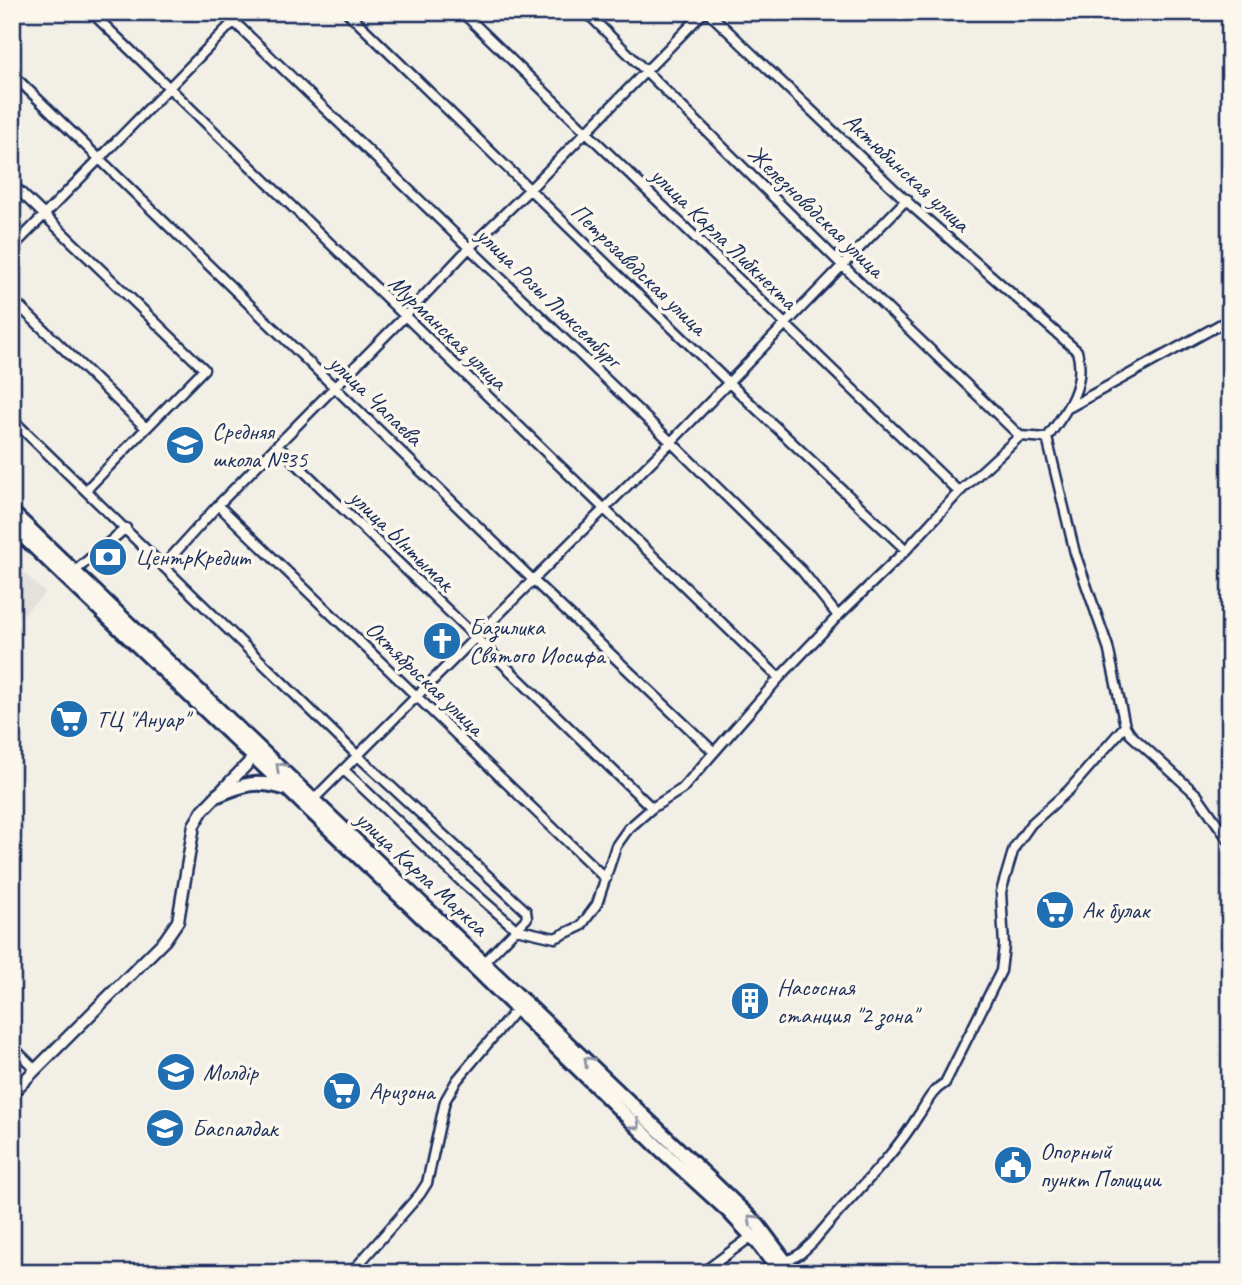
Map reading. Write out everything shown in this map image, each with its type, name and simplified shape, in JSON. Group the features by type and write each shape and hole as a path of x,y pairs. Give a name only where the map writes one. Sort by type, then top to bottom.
{"main road":[{"name":"улица Карла Маркса","path":"12,512 75,571 257,753 287,789 758,1225 781,1267"},
{"name":"улица Карла Маркса","path":"12,526 257,753 314,799 485,961 521,1004 781,1267 794,1273"},
{"path":"218,795 246,783 262,783 287,789"}],"street":[{"name":"Мурманская улица","path":"91,12 779,678"},
{"name":"улица Розы Люксембург","path":"225,12 802,571 838,617"},
{"path":"12,248 243,12"},
{"name":"Петрозаводская улица","path":"347,12 728,382 906,550"},
{"name":"улица Карла Либкнехта","path":"462,12 959,492"},
{"name":"Железноводская улица","path":"586,12 1020,436"},
{"path":"164,565 218,505 470,247 706,12"},
{"name":"Актюбинская улица","path":"706,12 906,199 1077,351 1082,370 1070,407"},
{"name":"улица Чапаева","path":"12,74 714,752"},
{"path":"12,184 204,369 86,490"},
{"path":"314,799 359,757 671,442 906,199"},
{"path":"12,299 146,428"},
{"path":"1047,438 1070,407 1230,319"},
{"path":"12,419 359,757 526,911 527,918 485,961"},
{"path":"345,771 463,883 516,929 555,937 581,926 597,904 617,846 628,829 652,808 682,789 779,678 906,550 959,492 1020,436 1047,438"},
{"path":"1047,438 1075,553 1108,647 1125,726 1130,734 1197,795 1230,842"},
{"name":"улица Ынтымак","path":"277,445 652,808"},
{"name":"Октябрьская улица","path":"218,505 606,879"},
{"path":"75,571 126,528"},
{"path":"781,1267 813,1242 898,1146 936,1088 945,1083 1001,971 1004,946 1001,892 1014,848 1031,824 1069,790 1125,726"},
{"path":"12,1093 165,940 178,921 194,825 202,810 257,753"},
{"path":"351,1273 420,1194 427,1182 445,1101 457,1080 521,1004"},
{"path":"12,1046 36,1069"},
{"path":"702,1273 752,1236"}],"shaded area":[{"path":"12,561 45,593 12,625"}],"place":[{"name":"Средняя школа №35","path":"185,445"},
{"name":"ЦентрКредит","path":"108,557"},
{"name":"Базилика Святого Иосифа","path":"442,641"},
{"name":"ТЦ \"Ануар\"","path":"69,719"},
{"name":"Ак булак","path":"1055,910"},
{"name":"Насосная станция \"2 зона\"","path":"750,1001"},
{"name":"Молдiр","path":"176,1072"},
{"name":"Аризона","path":"342,1091"},
{"name":"Баспалдак","path":"165,1128"},
{"name":"Опорный пункт Полиции","path":"1013,1165"}]}
